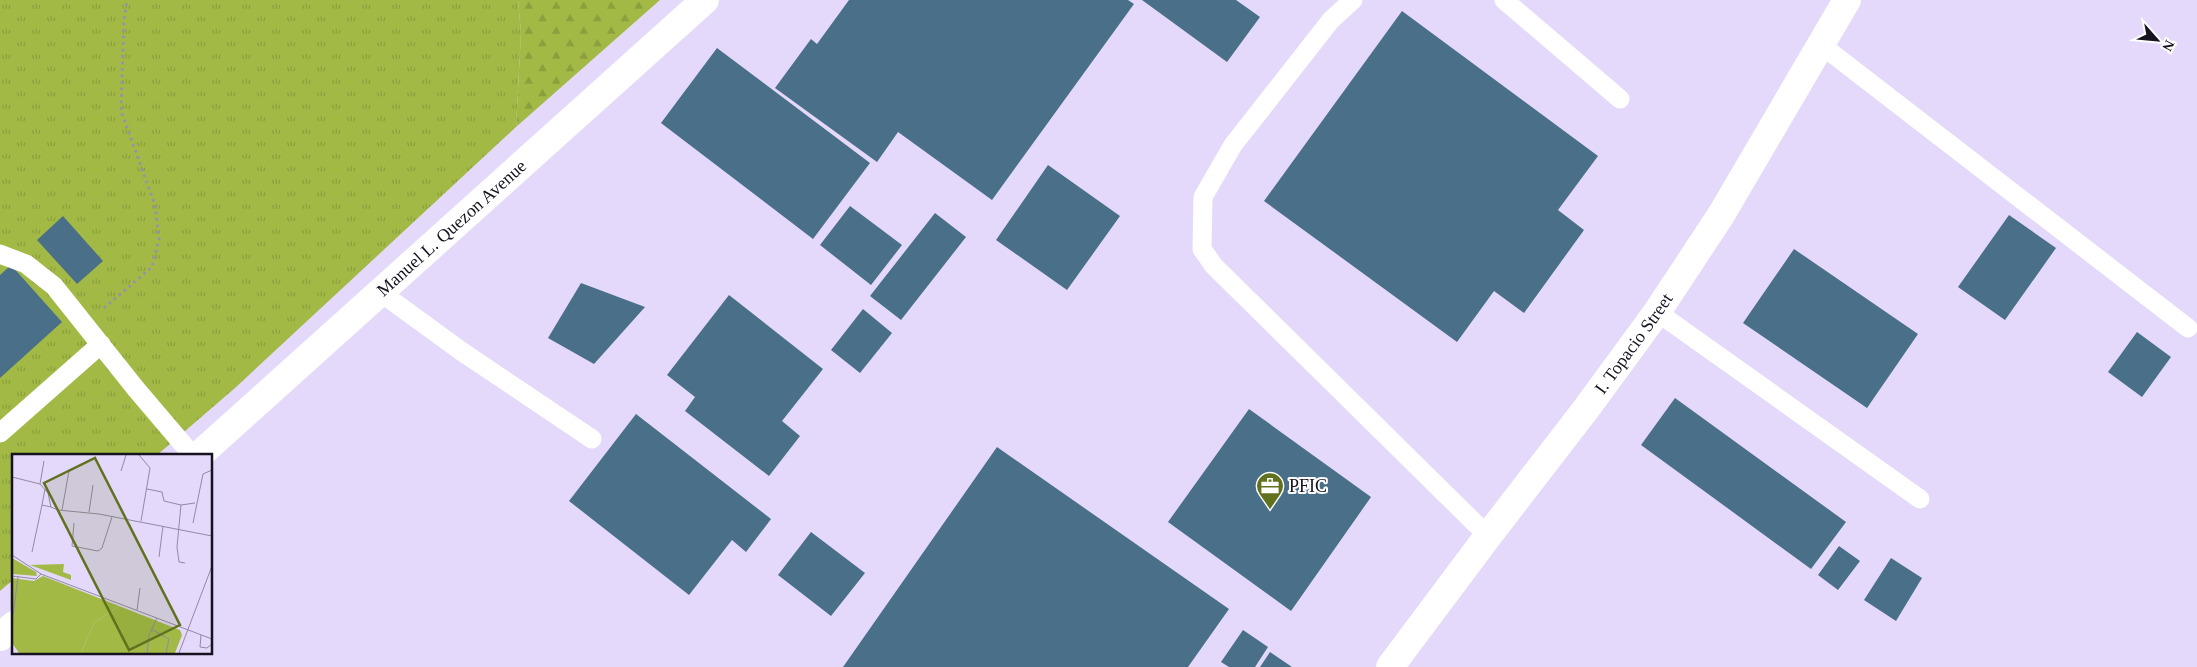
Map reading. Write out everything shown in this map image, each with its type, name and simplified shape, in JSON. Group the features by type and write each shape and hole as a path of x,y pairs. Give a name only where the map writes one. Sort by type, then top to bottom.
{"street":[{"name":"Manuel L. Quezon Avenue","path":"200,454 705,0"},
{"name":"I. Topacio Street","path":"1390,667 1586,409 1657,312 1721,215 1846,0"},
{"path":"0,637 12,627"}],"lane":[{"path":"1353,0 1331,20 1232,145 1203,197 1202,249 1214,266 1488,536"},
{"path":"1504,0 1620,99"},
{"path":"1820,44 2188,328"},
{"path":"0,254 26,264 54,286 191,454"},
{"path":"380,292 461,351 592,438"},
{"path":"1657,312 1920,499"},
{"path":"0,432 100,344"}],"path":[{"path":"85,325 152,267 159,239 155,205 122,111 124,20 128,0"}],"green space":[{"path":"0,0 518,0 521,33 516,127 235,388 158,454 12,454 12,581 0,591"},
{"path":"518,0 660,0 516,127 521,33"}],"building":[{"path":"849,0 1128,0 1134,4 992,200 898,132 877,162 775,88 811,39 817,44"},
{"path":"1142,0 1236,0 1260,17 1227,62"},
{"path":"1402,11 1598,156 1558,210 1584,230 1524,313 1494,291 1457,342 1264,201"},
{"path":"717,48 870,163 813,239 661,123"},
{"path":"1048,165 1120,216 1067,290 996,240"},
{"path":"850,206 902,245 871,285 820,245"},
{"path":"935,213 966,237 901,320 870,296"},
{"path":"2009,215 2056,248 2005,320 1958,287"},
{"path":"63,216 103,261 77,284 37,240"},
{"path":"1794,249 1918,334 1867,408 1743,323"},
{"path":"11,265 62,322 0,378 0,275"},
{"path":"581,283 645,307 594,364 548,338"},
{"path":"729,295 823,369 782,421 800,436 769,476 685,411 695,397 667,375"},
{"path":"863,309 892,333 860,373 831,350"},
{"path":"2137,332 2171,357 2142,397 2108,372"},
{"path":"1675,398 1846,522 1811,569 1641,445"},
{"name":"PFIC","path":"1249,409 1371,497 1291,611 1168,522"},
{"path":"636,414 771,519 746,552 732,540 689,595 569,501"},
{"path":"997,447 1229,609 1188,667 843,667"},
{"path":"811,532 865,573 831,616 778,575"},
{"path":"1839,546 1860,561 1838,590 1818,575"},
{"path":"1891,558 1922,578 1896,621 1864,600"},
{"path":"1243,630 1268,647 1255,667 1229,667 1221,662"},
{"path":"1270,652 1292,667 1260,667"}],"place":[{"name":"PFIC","path":"1270,510"}]}
